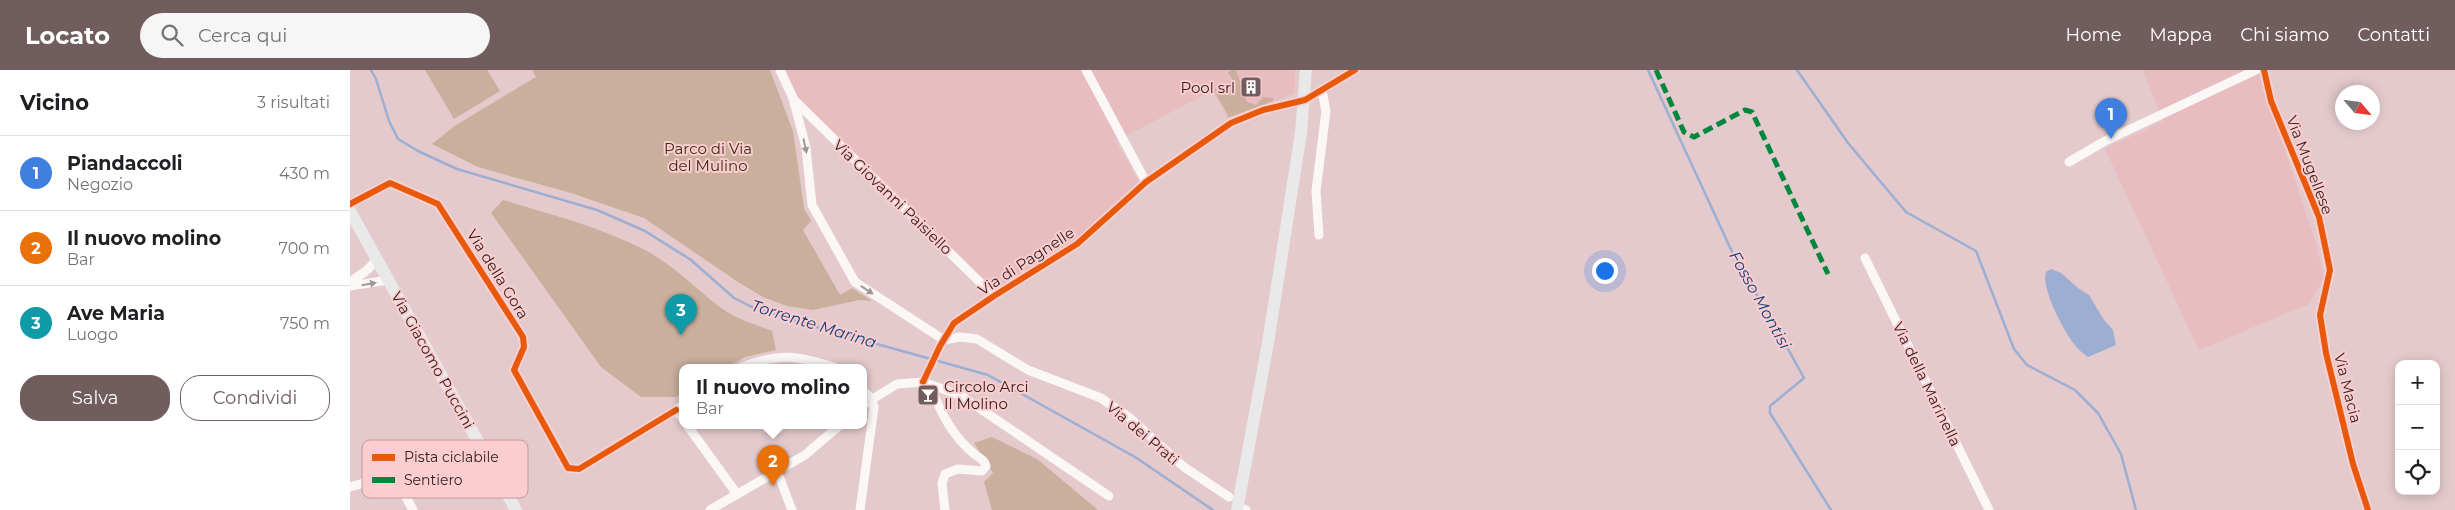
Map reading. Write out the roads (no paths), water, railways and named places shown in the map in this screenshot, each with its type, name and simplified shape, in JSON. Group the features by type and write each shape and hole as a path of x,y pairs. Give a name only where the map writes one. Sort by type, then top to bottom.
{"main road":[{"path":"1242,510 1241,486 1268,343 1305,100 1306,70"},
{"name":"Via Giacomo Puccini","path":"350,211 477,440"},
{"name":"Via Giacomo Puccini","path":"509,498 516,510"}],"street":[{"path":"780,70 793,98 806,148 812,205 855,282 942,343"},
{"path":"1086,70 1146,182"},
{"name":"Via di Pagnelle","path":"927,381 942,343 954,323 1077,244 1146,182 1231,123 1263,110 1305,100 1355,70"},
{"path":"2069,162 2105,141 2256,70"},
{"name":"Via Mugellese","path":"2264,70 2271,101 2318,217 2330,270"},
{"path":"1319,235 1316,190 1326,111 1322,91"},
{"name":"Via Giovanni Paisiello","path":"793,98 994,296"},
{"name":"Via della Gora","path":"350,204 390,183 438,204 523,337 524,347 514,370 568,468 579,470 679,408"},
{"name":"Via della Marinella","path":"1865,258 1990,510"},
{"path":"350,282 366,271 377,260"},
{"name":"Via Macia","path":"2330,270 2320,315 2326,353 2353,464 2368,510"},
{"path":"350,286 388,280"},
{"name":"Via dei Prati","path":"942,343 960,336 977,339 1028,370 1101,398 1130,419 1184,467 1229,498"},
{"path":"752,364 778,356 807,358 825,364"},
{"path":"927,381 937,406 952,428 973,453 982,458 986,466 985,470 978,472 958,469 945,474 942,483 945,510"},
{"path":"867,402 897,384 927,381 960,395 1109,496"},
{"path":"860,510 874,407 871,398 867,394"},
{"path":"690,429 737,494"},
{"path":"710,510 805,455 835,429"},
{"path":"777,471 792,510"},
{"path":"406,498 413,510"}],"water":[{"path":"2051,269 2061,273 2089,295 2104,320 2113,330 2116,345 2088,357 2077,348 2064,329 2050,298 2045,279 2046,272"}],"waterway":[{"name":"Torrente Marina","path":"371,70 376,79 389,121 398,139 418,151 457,169 597,210 645,231 691,260 734,298 752,307 809,325 988,375 1135,457 1213,510"},
{"name":"Fosso Montisi","path":"1648,70 1740,269 1767,311 1804,378 1770,406 1770,413 1831,510"},
{"path":"1797,70 1848,143 1906,212 1976,251 2014,349 2027,365 2075,390 2098,413 2121,454 2136,510"}],"place":[{"name":"Pool srl","path":"1251,87"},
{"name":"Piandaccoli","path":"2111,139"},
{"name":"Ave Maria","path":"681,335"},
{"name":"Circolo Arci Il Molino","path":"928,395"},
{"name":"Il nuovo molino","path":"773,486"}],"park label":[{"name":"Parco di Via del Mulino","path":"708,156"}]}
